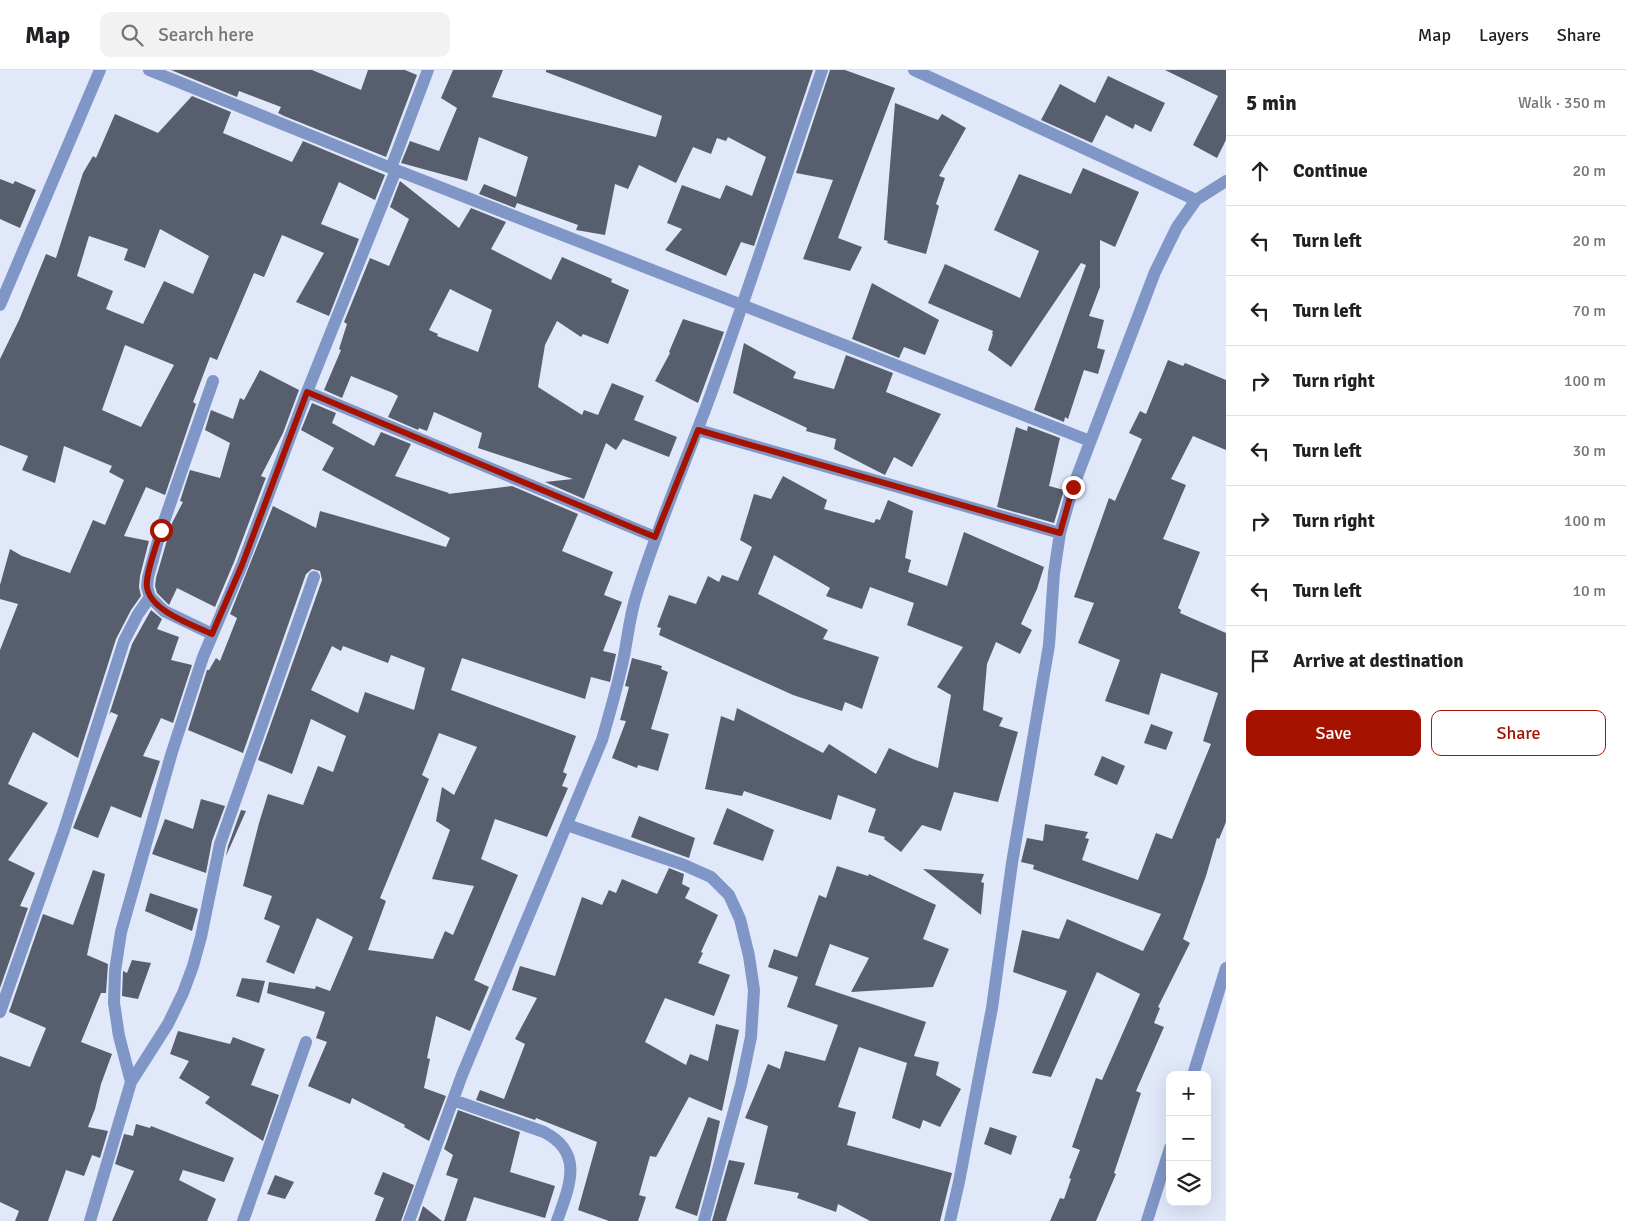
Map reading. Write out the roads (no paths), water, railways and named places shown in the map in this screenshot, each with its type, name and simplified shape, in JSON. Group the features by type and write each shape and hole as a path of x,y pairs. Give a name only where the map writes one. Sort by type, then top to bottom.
{"street":[{"path":"0,306 100,70"},
{"path":"150,70 394,169 1090,442"},
{"path":"131,1082 119,1036 114,1003 114,971 121,932 177,736 212,634 242,565 394,169 428,70"},
{"path":"409,1221 462,1075 602,740 615,698 631,614 655,537 698,430 743,306 822,70"},
{"path":"914,70 1196,200"},
{"path":"950,1221 992,1008 1012,863 1049,645 1054,573 1060,533 1073,487 1155,272 1177,227 1196,200 1226,181"},
{"path":"212,634 164,611 150,597 147,587 161,530 213,381"},
{"path":"307,392 655,537"},
{"path":"698,430 1060,533"},
{"path":"90,1221 131,1082 168,1024 183,993 193,966 201,937 220,844 314,577"},
{"path":"0,1012 64,830 124,641 138,614 150,597"},
{"path":"567,825 684,865 711,877 729,895 740,919 749,956 754,990 751,1037 704,1221"},
{"path":"1194,1071 1226,968"},
{"path":"244,1221 306,1042"},
{"path":"453,1100 556,1138 566,1151 571,1166 570,1184 557,1221"},
{"path":"1147,1221 1166,1161"}]}
